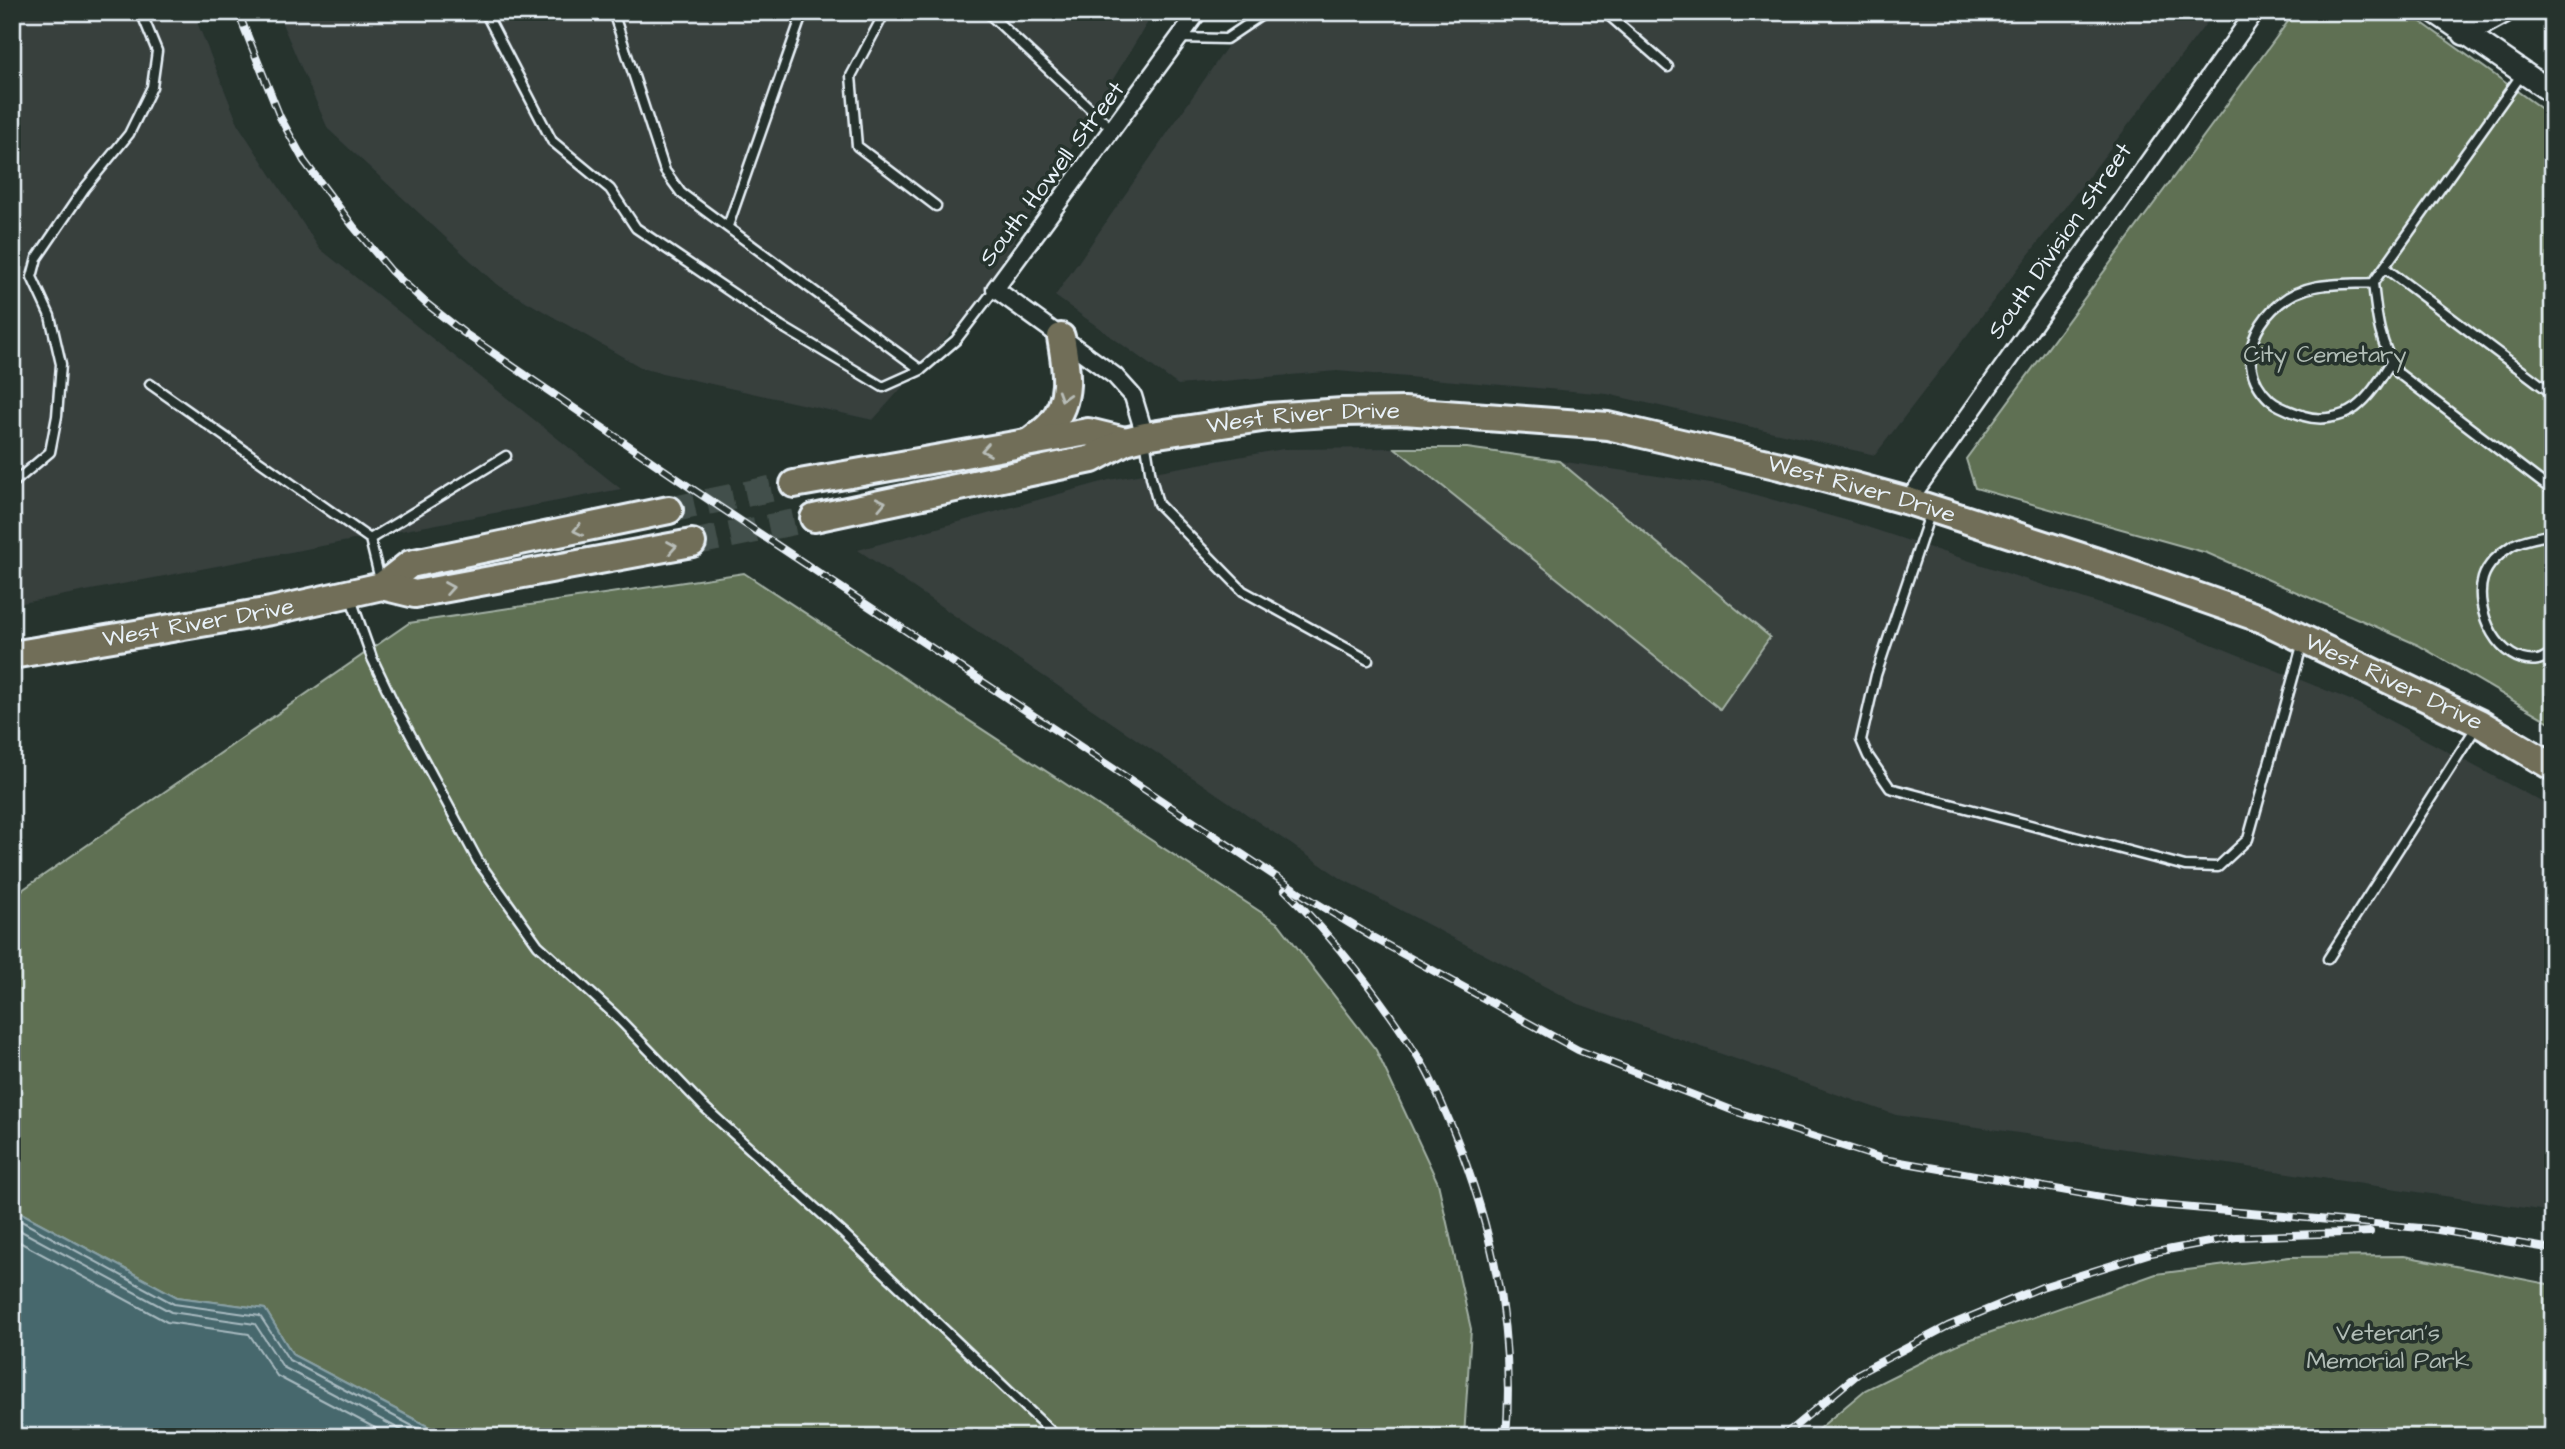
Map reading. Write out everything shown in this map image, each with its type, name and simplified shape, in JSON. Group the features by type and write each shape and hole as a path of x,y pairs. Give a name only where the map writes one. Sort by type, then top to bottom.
{"main road":[{"path":"1029,442 1052,423 1064,398 1068,378 1061,337"},
{"name":"West River Drive","path":"794,484 1088,432 1135,438 1268,417 1404,411 1608,426 1780,467 1920,505 2236,610 2304,638 2479,723 2553,767"},
{"name":"West River Drive","path":"814,517 1092,459 1135,438"},
{"name":"West River Drive","path":"382,586 410,564 669,510"},
{"name":"West River Drive","path":"12,655 271,611 382,586 415,594 692,543"}],"street":[{"name":"South Howell Street","path":"1135,438 1133,396 1115,376 995,289 1198,12"},
{"name":"South Division Street","path":"1920,505 2255,12"},
{"path":"2435,12 2553,93"},
{"path":"2464,34 2504,12"}],"lane":[{"path":"12,484 50,452 57,416 61,364 50,316 32,277 37,258 84,189 129,134 152,87 157,51 141,12"},
{"path":"485,12 552,141 610,189 636,228 781,326 883,387 921,370 956,340 995,289"},
{"path":"614,12 665,171 681,193 921,370"},
{"path":"728,226 803,12"},
{"path":"886,12 851,76 856,146 936,206"},
{"path":"987,12 1113,130"},
{"path":"1180,38 1226,39 1266,12"},
{"path":"1605,12 1668,67"},
{"path":"2522,73 2373,283 2378,329 2398,373 2553,491"},
{"path":"2385,268 2553,394"},
{"path":"2373,283 2314,287 2291,295 2275,305 2254,337 2250,360 2257,381 2270,400 2314,419 2333,418 2353,410 2369,396 2391,362"},
{"path":"150,384 370,538 382,586"},
{"path":"1135,438 1151,477 1158,504 1243,591 1368,660"},
{"path":"370,538 506,456"},
{"path":"1920,505 1861,740 1868,756 1890,788 2185,866 2218,867 2248,839 2304,638"},
{"path":"2553,534 2512,545 2491,562 2483,576 2480,591 2483,614 2498,642 2511,654 2523,659 2540,660 2553,653"},
{"path":"349,592 372,658 427,766 478,861 538,945 615,1015 704,1107 853,1243 1057,1437"},
{"path":"2328,959 2479,723"}],"shaded area":[{"path":"12,12 193,12 239,126 319,248 621,489 12,605"},
{"path":"277,12 1154,12 975,306 873,420 644,369 496,284 328,129"},
{"path":"1251,12 2215,12 1875,455 1607,394 1337,371 1178,385 1055,296"},
{"path":"1395,448 1720,709 1770,637 1559,461 1724,486 1852,522 2167,626 2355,702 2553,808 2553,1212 1896,1115 1576,1003 1342,879 858,550 1109,480 1283,449"}],"green space":[{"name":"City Cemetary","path":"2295,12 2407,12 2553,117 2553,724 2418,645 2207,553 1975,488 1966,459"},
{"path":"1395,448 1467,448 1559,461 1770,637 1720,709"},
{"path":"744,573 1279,924 1376,1050 1438,1183 1471,1329 1464,1437 448,1437 293,1355 265,1309 177,1297 12,1208 12,897 409,623"},
{"name":"Veteran's Memorial Park","path":"2404,1256 2553,1285 2553,1437 1809,1437 1865,1390 1960,1343 2156,1274 2289,1257"}],"water":[{"path":"12,1208 177,1297 265,1309 293,1355 448,1437 12,1437"}],"tunnel":[{"path":"669,510 794,484"},
{"path":"692,543 814,518"}],"railway":[{"path":"238,12 280,117 304,161 391,271 464,333 685,484 1308,898 1372,937 1578,1050 1734,1111 1883,1159 2136,1203 2432,1229 2553,1249"},
{"path":"1285,890 1340,949 1391,1016 1425,1068 1452,1127 1479,1202 1497,1279 1507,1357 1506,1437"},
{"path":"1782,1437 1859,1373 1948,1326 2042,1287 2151,1253 2236,1237 2370,1232"}]}
